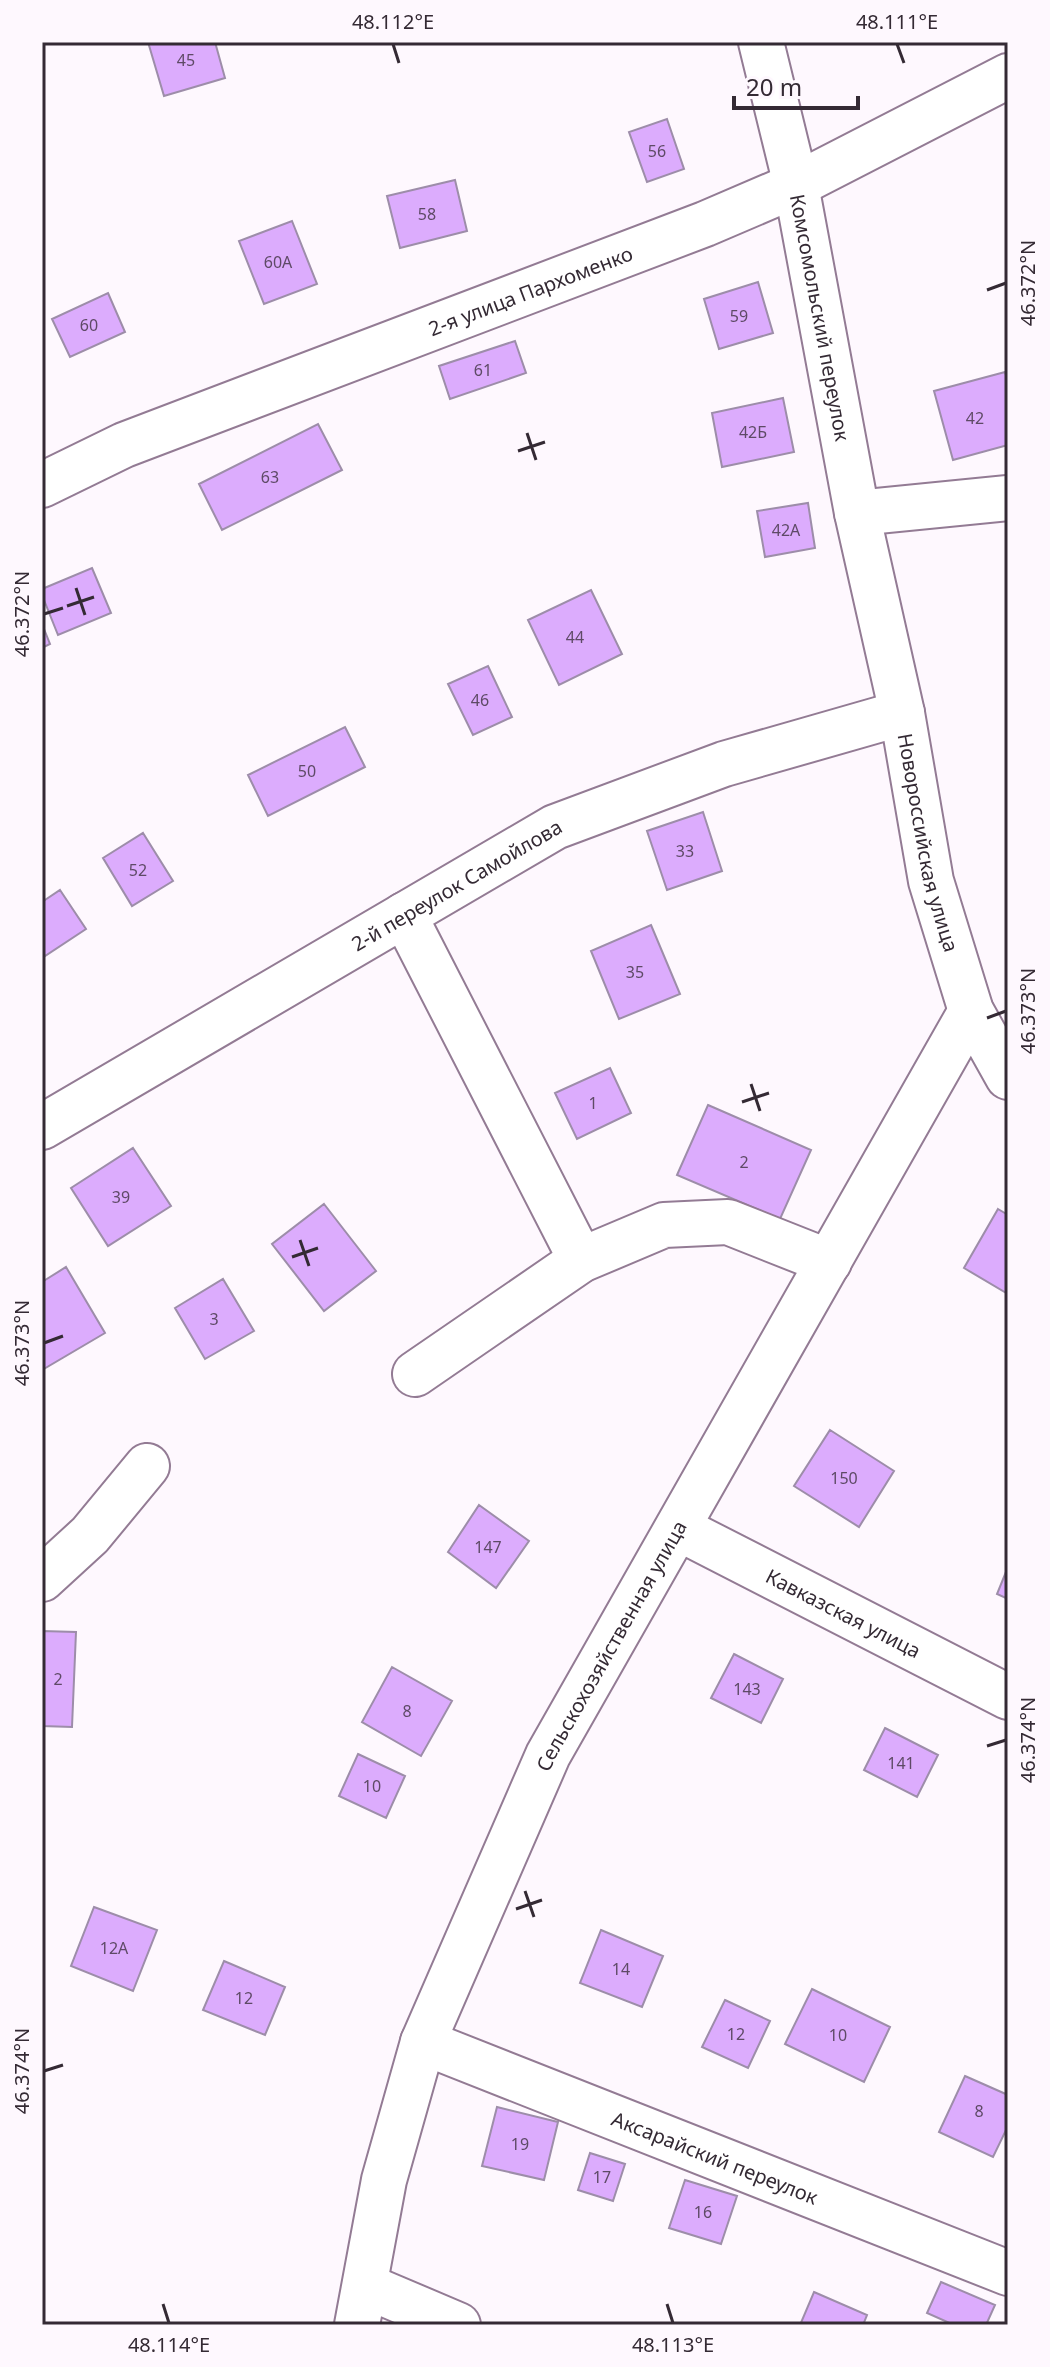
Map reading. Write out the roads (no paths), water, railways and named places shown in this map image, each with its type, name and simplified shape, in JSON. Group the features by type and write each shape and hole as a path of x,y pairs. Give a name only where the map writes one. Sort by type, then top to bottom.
{"street":[{"name":"Комсомольский переулок","path":"761,42 796,185 857,513 877,596"},
{"name":"2-я улица Пархоменко","path":"42,485 124,445 705,224 796,185 1008,76"},
{"path":"857,513 1008,498"},
{"name":"Новороссийская улица","path":"877,596 902,713 931,881 971,1011 1008,1077"},
{"name":"2-й переулок Самойлова","path":"42,1127 555,827 724,764 902,713"},
{"path":"404,915 581,1260"},
{"name":"Сельскохозяйственная улица","path":"361,2306 384,2180 423,2042 548,1755 971,1011"},
{"path":"415,1374 581,1260 664,1225 728,1222 829,1262"},
{"path":"42,1579 90,1535 147,1466"},
{"name":"Кавказская улица","path":"678,1528 1008,1697"},
{"name":"Аксарайский переулок","path":"423,2042 1008,2273"},
{"path":"361,2306 458,2325"}]}
